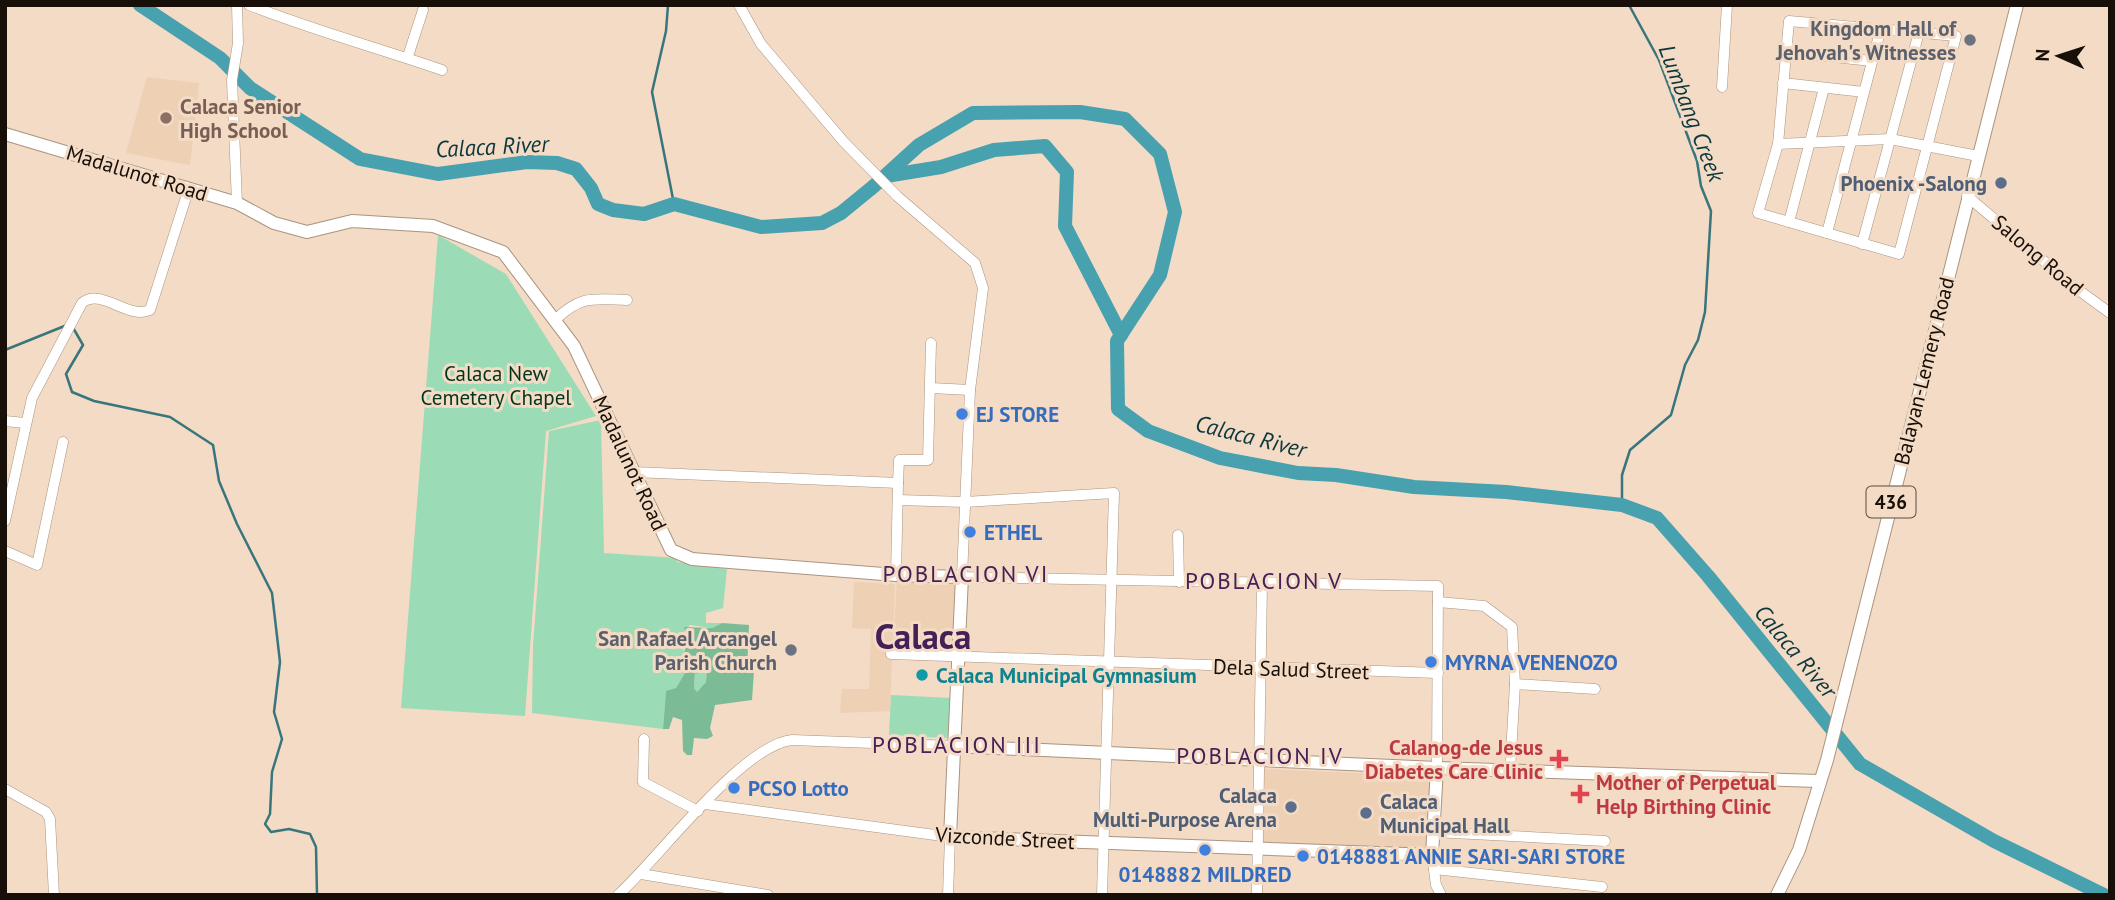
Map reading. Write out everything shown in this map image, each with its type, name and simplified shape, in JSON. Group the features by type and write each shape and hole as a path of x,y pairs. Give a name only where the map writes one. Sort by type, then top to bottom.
{"main road":[{"name":"Balayan-Lemery Road","path":"1777,895 1799,850 1818,781 1827,761 2017,5"},
{"name":"Madalunot Road","path":"5,134 237,203 274,223 307,232 352,222 433,226 503,252 574,346 671,550 692,559 896,575 962,577"},
{"path":"950,837 962,577"},
{"path":"953,746 1510,771 1818,781"},
{"path":"1432,855 1437,768"},
{"name":"Vizconde Street","path":"950,837 1432,855"}],"street":[{"path":"237,5 238,43 232,80 237,203"},
{"path":"249,5 310,29 408,56 442,70"},
{"path":"739,5 761,44 802,95 897,197 975,264 984,288 970,390 962,577 1438,586 1437,768"},
{"path":"1722,87 1727,5"},
{"path":"408,56 423,10"},
{"path":"1789,20 1881,28 1956,36 1899,254 1758,213 1778,144 1789,20"},
{"path":"1827,233 1881,28"},
{"path":"1862,244 1919,32"},
{"path":"1786,52 1872,61"},
{"path":"1783,83 1864,92"},
{"path":"1789,222 1824,89"},
{"path":"1778,144 1852,138 1890,139 1978,156"},
{"path":"5,521 32,398 82,303 96,298 126,310 150,310 189,188"},
{"name":"Salong Road","path":"1967,196 2110,313"},
{"path":"555,320 573,302 586,299 627,300"},
{"path":"896,575 900,460 928,460 931,343"},
{"path":"931,388 970,390"},
{"path":"5,421 25,424"},
{"path":"5,551 37,565 63,442"},
{"path":"633,472 898,483"},
{"path":"898,500 965,502 1114,493 1111,664 1102,895"},
{"path":"1178,535 1179,582"},
{"path":"1257,895 1255,848 1262,583"},
{"path":"1438,603 1484,606 1513,627 1514,684 1510,771"},
{"name":"Dela Salud Street","path":"891,654 1111,664 1438,673"},
{"path":"1514,684 1595,689"},
{"path":"644,739 643,782 702,808"},
{"path":"618,895 754,756 780,741 953,746"},
{"path":"5,789 46,812 50,819 54,895"},
{"name":"Vizconde Street","path":"702,808 950,837"},
{"path":"1433,832 1605,841"},
{"path":"948,895 950,837"},
{"path":"1432,855 1441,895"},
{"path":"1434,869 1602,887"},
{"path":"641,874 723,891 768,895"}],"shaded area":[{"name":"Calaca Senior High School","path":"147,77 199,83 190,165 126,153"},
{"path":"897,579 957,582 954,652 893,649"},
{"path":"854,582 895,584 890,711 840,713 842,689 869,689 871,629 852,628"},
{"path":"1263,769 1430,776 1427,850 1260,843"}],"green space":[{"name":"Calaca New Cemetery Chapel","path":"438,235 506,274 596,416 546,431 525,716 401,708"},
{"path":"601,420 604,553 677,558 677,562 727,569 723,608 706,613 706,623 722,623 712,628 690,625 684,631 687,637 683,650 708,660 706,682 697,692 694,688 695,672 685,673 676,688 666,692 663,729 532,713 533,646 549,431"},
{"path":"722,623 749,625 747,670 754,671 752,700 715,705 710,728 713,736 707,739 694,738 692,755 687,755 683,751 682,720 673,717 669,729 663,729 666,691 676,688 685,673 695,671 694,688 697,692 706,682 708,659 703,656 684,655 687,637 684,627 712,628"},
{"path":"891,695 951,698 950,735 946,738 889,735"}],"waterway":[{"name":"Calaca River","path":"140,5 220,58 250,88 360,159 438,174 527,162 557,163 576,169 591,188 598,204 613,210 644,214 674,204 761,227 822,223 841,213 919,145 973,113 1080,112 1125,119 1160,154 1175,212 1160,275 1117,341 1118,409 1148,431 1220,458 1298,473 1336,475 1414,487 1506,492 1622,505 1657,518 1708,576 1860,764 1994,841 2104,895"},
{"path":"668,5 666,31 652,92 674,204"},
{"name":"Lumbang Creek","path":"1622,505 1622,475 1630,450 1671,415 1685,365 1698,340 1705,312 1711,211 1701,186 1697,161 1659,60 1629,5"},
{"path":"886,176 941,167 994,150 1045,146 1067,172 1065,226 1121,335"},
{"path":"5,350 67,325"},
{"path":"72,326 83,345 66,374 72,392 94,401 170,417 213,445 219,481 237,524 272,593 280,662 274,712 282,739 272,772 270,814 265,824 271,832 289,829 310,834 316,847 317,895"}],"place":[{"name":"Kingdom Hall of Jehovah's Witnesses","path":"1970,40"},
{"name":"Calaca Senior High School","path":"166,118"},
{"name":"Phoenix -Salong","path":"2001,183"},
{"name":"EJ STORE","path":"962,414"},
{"name":"ETHEL","path":"970,532"},
{"name":"San Rafael Arcangel Parish Church","path":"791,650"},
{"name":"MYRNA VENENOZO","path":"1431,662"},
{"name":"Calaca Municipal Gymnasium","path":"922,675"},
{"name":"Calanog-de Jesus Diabetes Care Clinic","path":"1559,759"},
{"name":"PCSO Lotto","path":"734,788"},
{"name":"Mother of Perpetual Help Birthing Clinic","path":"1580,794"},
{"name":"Calaca Multi-Purpose Arena","path":"1291,807"},
{"name":"Calaca Municipal Hall","path":"1366,813"},
{"name":"0148882 MILDRED","path":"1205,850"},
{"name":"0148881 ANNIE SARI-SARI STORE","path":"1303,856"}],"district":[{"name":"POBLACION VI","path":"966,573"},
{"name":"POBLACION V","path":"1264,580"},
{"name":"Calaca","path":"923,636"},
{"name":"POBLACION III","path":"957,744"},
{"name":"POBLACION IV","path":"1260,755"}]}
